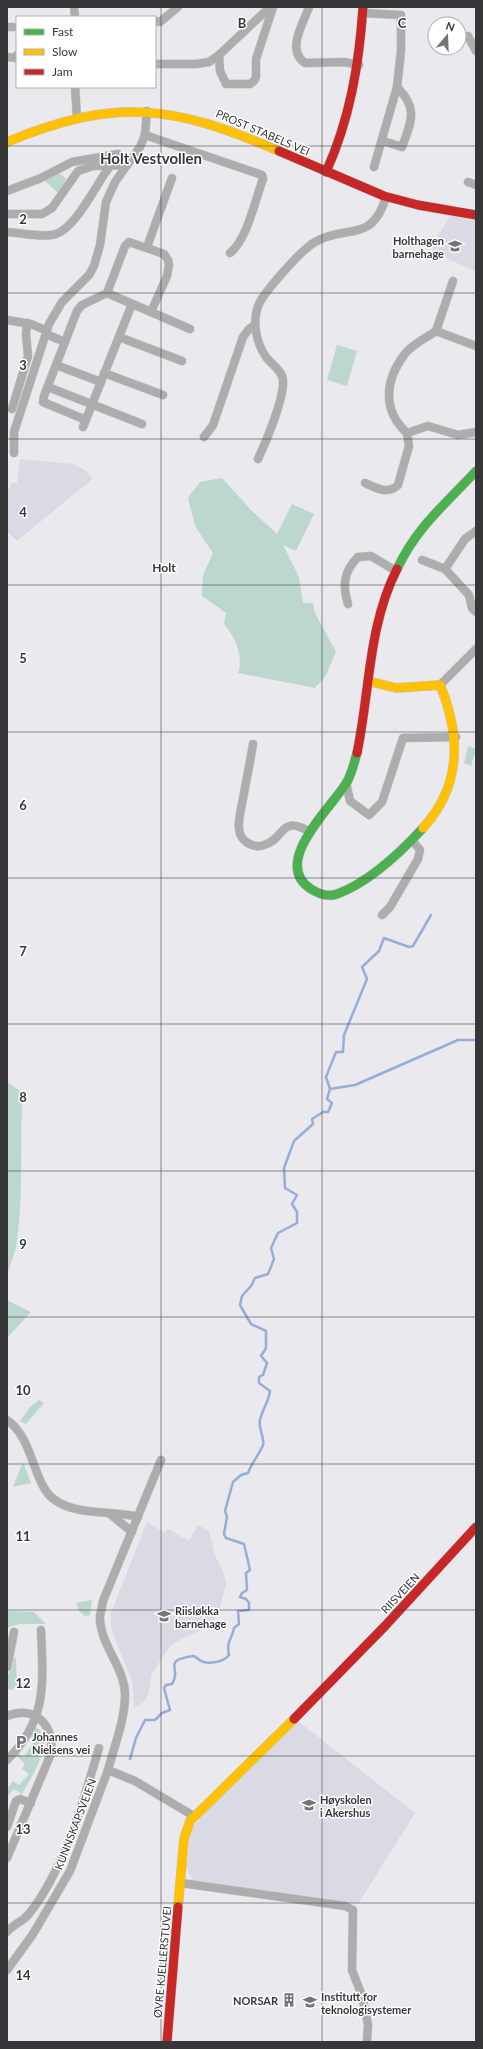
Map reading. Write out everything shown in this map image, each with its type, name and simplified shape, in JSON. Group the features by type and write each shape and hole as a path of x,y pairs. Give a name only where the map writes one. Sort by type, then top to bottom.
{"street":[{"path":"156,21 160,22 178,7"},
{"path":"156,64 209,62 219,55 270,7"},
{"path":"219,55 220,71 226,84 250,84 254,81 256,77 258,54 273,7"},
{"path":"309,7 295,46 296,53 300,60 305,63 344,62 359,65"},
{"path":"326,172 346,123 359,65 363,10 401,15 401,51 398,87 374,167"},
{"path":"468,36 476,51"},
{"path":"383,141 402,147 412,119 412,111 408,101 398,87"},
{"path":"75,88 77,118"},
{"name":"PROST STABELS VEI","path":"7,142 77,118 115,111 147,111 184,116 220,126 386,197 424,206 476,215"},
{"path":"14,454 10,432 46,333 62,302 89,275 94,266 100,244 106,202 114,182 140,146 145,135 147,111"},
{"path":"145,135 262,175 263,179 246,228 235,249 230,253"},
{"path":"7,191 78,161 118,154"},
{"path":"7,232 48,235 56,234 63,230 77,216 111,165"},
{"path":"7,214 38,215 46,212 59,199 71,179 78,171 84,168 127,165"},
{"path":"60,168 71,179"},
{"path":"146,247 172,178"},
{"path":"258,459 272,422 283,382 280,373 262,350 255,325 256,314 262,299 306,249 321,240 365,228 380,212 386,197"},
{"path":"132,304 84,423 43,402 77,311 82,305 107,293 125,246 129,242 134,242 164,254 168,260 169,265 151,312"},
{"path":"365,483 380,490 387,491 394,489 398,485 409,446 407,433 393,417 390,408 388,398 393,374 404,354 436,330 453,281"},
{"path":"107,293 190,329"},
{"path":"7,320 27,323 65,342"},
{"path":"12,409 28,356 26,334 27,323"},
{"path":"204,437 215,419 243,337 249,329 255,325"},
{"path":"436,330 476,346"},
{"path":"119,337 182,361"},
{"path":"56,365 101,382"},
{"path":"104,373 163,395"},
{"path":"48,387 142,424"},
{"path":"407,433 428,426 458,435 476,432"},
{"path":"440,685 450,707 456,736 455,756 450,783 439,810 412,840 352,887 334,895 325,895 306,886 300,876 297,864 298,852 310,832 346,782 357,750 378,620 389,584 420,531 435,512 476,471"},
{"path":"446,569 465,539 476,531"},
{"path":"348,604 344,593 346,573 358,557 371,556 396,571"},
{"path":"422,560 446,569 469,595 472,608 476,612"},
{"path":"368,681 382,687 400,690 440,685 476,649"},
{"path":"346,782 350,802 368,815 382,802 403,738 456,736"},
{"path":"253,744 240,818 239,831 245,841 252,846 264,846 271,842 285,826 294,824 310,832"},
{"path":"382,915 390,907 418,859 420,850 412,840"},
{"path":"7,1420 23,1437 48,1495 55,1501 70,1507 110,1514 121,1513 138,1517"},
{"path":"108,1770 122,1714 125,1694 121,1676 103,1634 100,1617 103,1601 161,1460"},
{"path":"110,1514 132,1532"},
{"name":"RIISVEIEN","path":"192,1815 211,1801 227,1783 340,1673 413,1598 476,1528"},
{"path":"7,1760 20,1744 36,1717 42,1697 41,1630"},
{"path":"7,1667 14,1632"},
{"path":"7,1716 20,1713 36,1717 47,1725 52,1744 50,1756 7,1858"},
{"path":"7,1932 28,1915 58,1865 83,1800 99,1748"},
{"name":"KUNNSKAPSVEIEN","path":"7,1970 33,1934 67,1878 96,1807 108,1770 135,1781 192,1815"},
{"path":"7,1827 16,1801 20,1799 31,1803"},
{"path":"192,1815 186,1828 184,1839 181,1883 345,1906 353,1910 351,1955 352,1970 362,1996 368,2024 367,2042"},
{"name":"ØVRE KJELLERSTUVEI","path":"167,2042 181,1883"}],"shaded area":[{"name":"Holthagen barnehage","path":"450,216 476,221 476,272 432,251 435,241"},
{"path":"20,459 73,464 85,470 92,478 17,541 7,531 7,489 10,489 11,483 17,483"},
{"name":"Riisløkka barnehage","path":"147,1522 165,1533 168,1529 189,1541 198,1525 209,1531 215,1555 223,1571 226,1584 219,1611 215,1619 199,1631 176,1642 169,1648 152,1673 148,1695 144,1702 134,1708 133,1684 115,1639 111,1626 111,1613"},
{"name":"Høyskolen i Akershus","path":"298,1721 415,1813 358,1904 193,1880 188,1872 187,1865 191,1829 219,1798"}],"green space":[{"path":"57,173 66,179 58,193 44,180"},
{"path":"337,345 357,351 347,386 327,380"},
{"path":"222,478 252,511 277,534 292,504 314,514 296,551 283,545 299,577 303,603 313,603 315,613 336,652 325,677 315,688 238,673 240,667 239,654 232,634 224,624 226,613 202,596 203,575 213,553 195,526 188,498 200,482"},
{"path":"468,746 476,749 471,766 464,763"},
{"path":"7,1082 23,1093 19,1222 15,1249 7,1275"},
{"path":"7,1300 31,1312 7,1338"},
{"path":"39,1400 44,1403 26,1424 20,1421 30,1407"},
{"path":"23,1462 31,1483 13,1487"},
{"path":"92,1600 90,1615 85,1616 79,1611 76,1603"},
{"path":"7,1611 34,1612 46,1624 19,1624 7,1628"},
{"path":"16,1657 17,1685 12,1690 7,1689 7,1679 13,1659"},
{"path":"36,1727 42,1733 44,1741 40,1760 22,1794 14,1789 7,1797 7,1785 9,1787 13,1781 19,1785 29,1774 22,1769 25,1764 16,1755 19,1754 24,1757 35,1740 29,1736"}],"waterway":[{"path":"130,1759 136,1738 145,1720 155,1720 162,1713 170,1710 164,1688 166,1685 172,1684 175,1678 174,1666 177,1660 193,1656 201,1661 210,1663 223,1660 229,1655 229,1643 234,1628 239,1624 238,1611 249,1610 249,1603 246,1599 240,1597 242,1593 247,1590 246,1573 250,1570 244,1544 226,1538 224,1534 227,1517 225,1511 233,1482 241,1475 248,1473 263,1445 260,1420 270,1391 259,1383 259,1377 263,1375 267,1363 261,1356 266,1348 266,1331 251,1324 240,1305 242,1296 251,1286 255,1278 268,1274 274,1259 271,1248 278,1233 297,1223 297,1212 292,1204 297,1195 285,1188 284,1168 294,1141 313,1124 312,1119 323,1112 328,1112 332,1103 327,1099 330,1089 326,1077 336,1052 343,1052 344,1035 367,979 362,967 379,951 384,938 409,947 413,946 431,915"},
{"path":"330,1089 355,1085 458,1040 476,1040"}],"traffic: fast":[{"path":"397,569 405,554 423,528 476,471"},
{"path":"357,753 352,772 347,782 318,820 300,850 297,865 300,878 311,889 317,892 327,895 337,894 361,882 384,866 423,828"}],"traffic: slow":[{"path":"7,142 46,128 81,118 113,113 144,112 175,116 207,124 279,151"},
{"path":"368,681 396,688 440,685 452,723 454,760 451,777 445,795 436,812 423,828"},
{"path":"178,1907 184,1839 190,1821 294,1719"}],"traffic: jam":[{"path":"326,172 341,132 352,91 359,50 363,7"},
{"path":"279,151 384,196 418,205 476,215"},
{"path":"357,753 375,636 387,591 397,569"},
{"path":"294,1719 385,1626 476,1527"},
{"path":"167,2042 178,1907"}],"place":[{"name":"Holthagen barnehage","path":"455,246"},
{"name":"Riisløkka barnehage","path":"164,1616"},
{"name":"Johannes Nielsens vei","path":"21,1742"},
{"name":"Høyskolen i Akershus","path":"309,1805"},
{"name":"NORSAR","path":"289,2000"},
{"name":"Institutt for teknologisystemer","path":"310,2002"}],"district":[{"name":"Holt Vestvollen","path":"151,158"},
{"name":"Holt","path":"164,567"}]}
